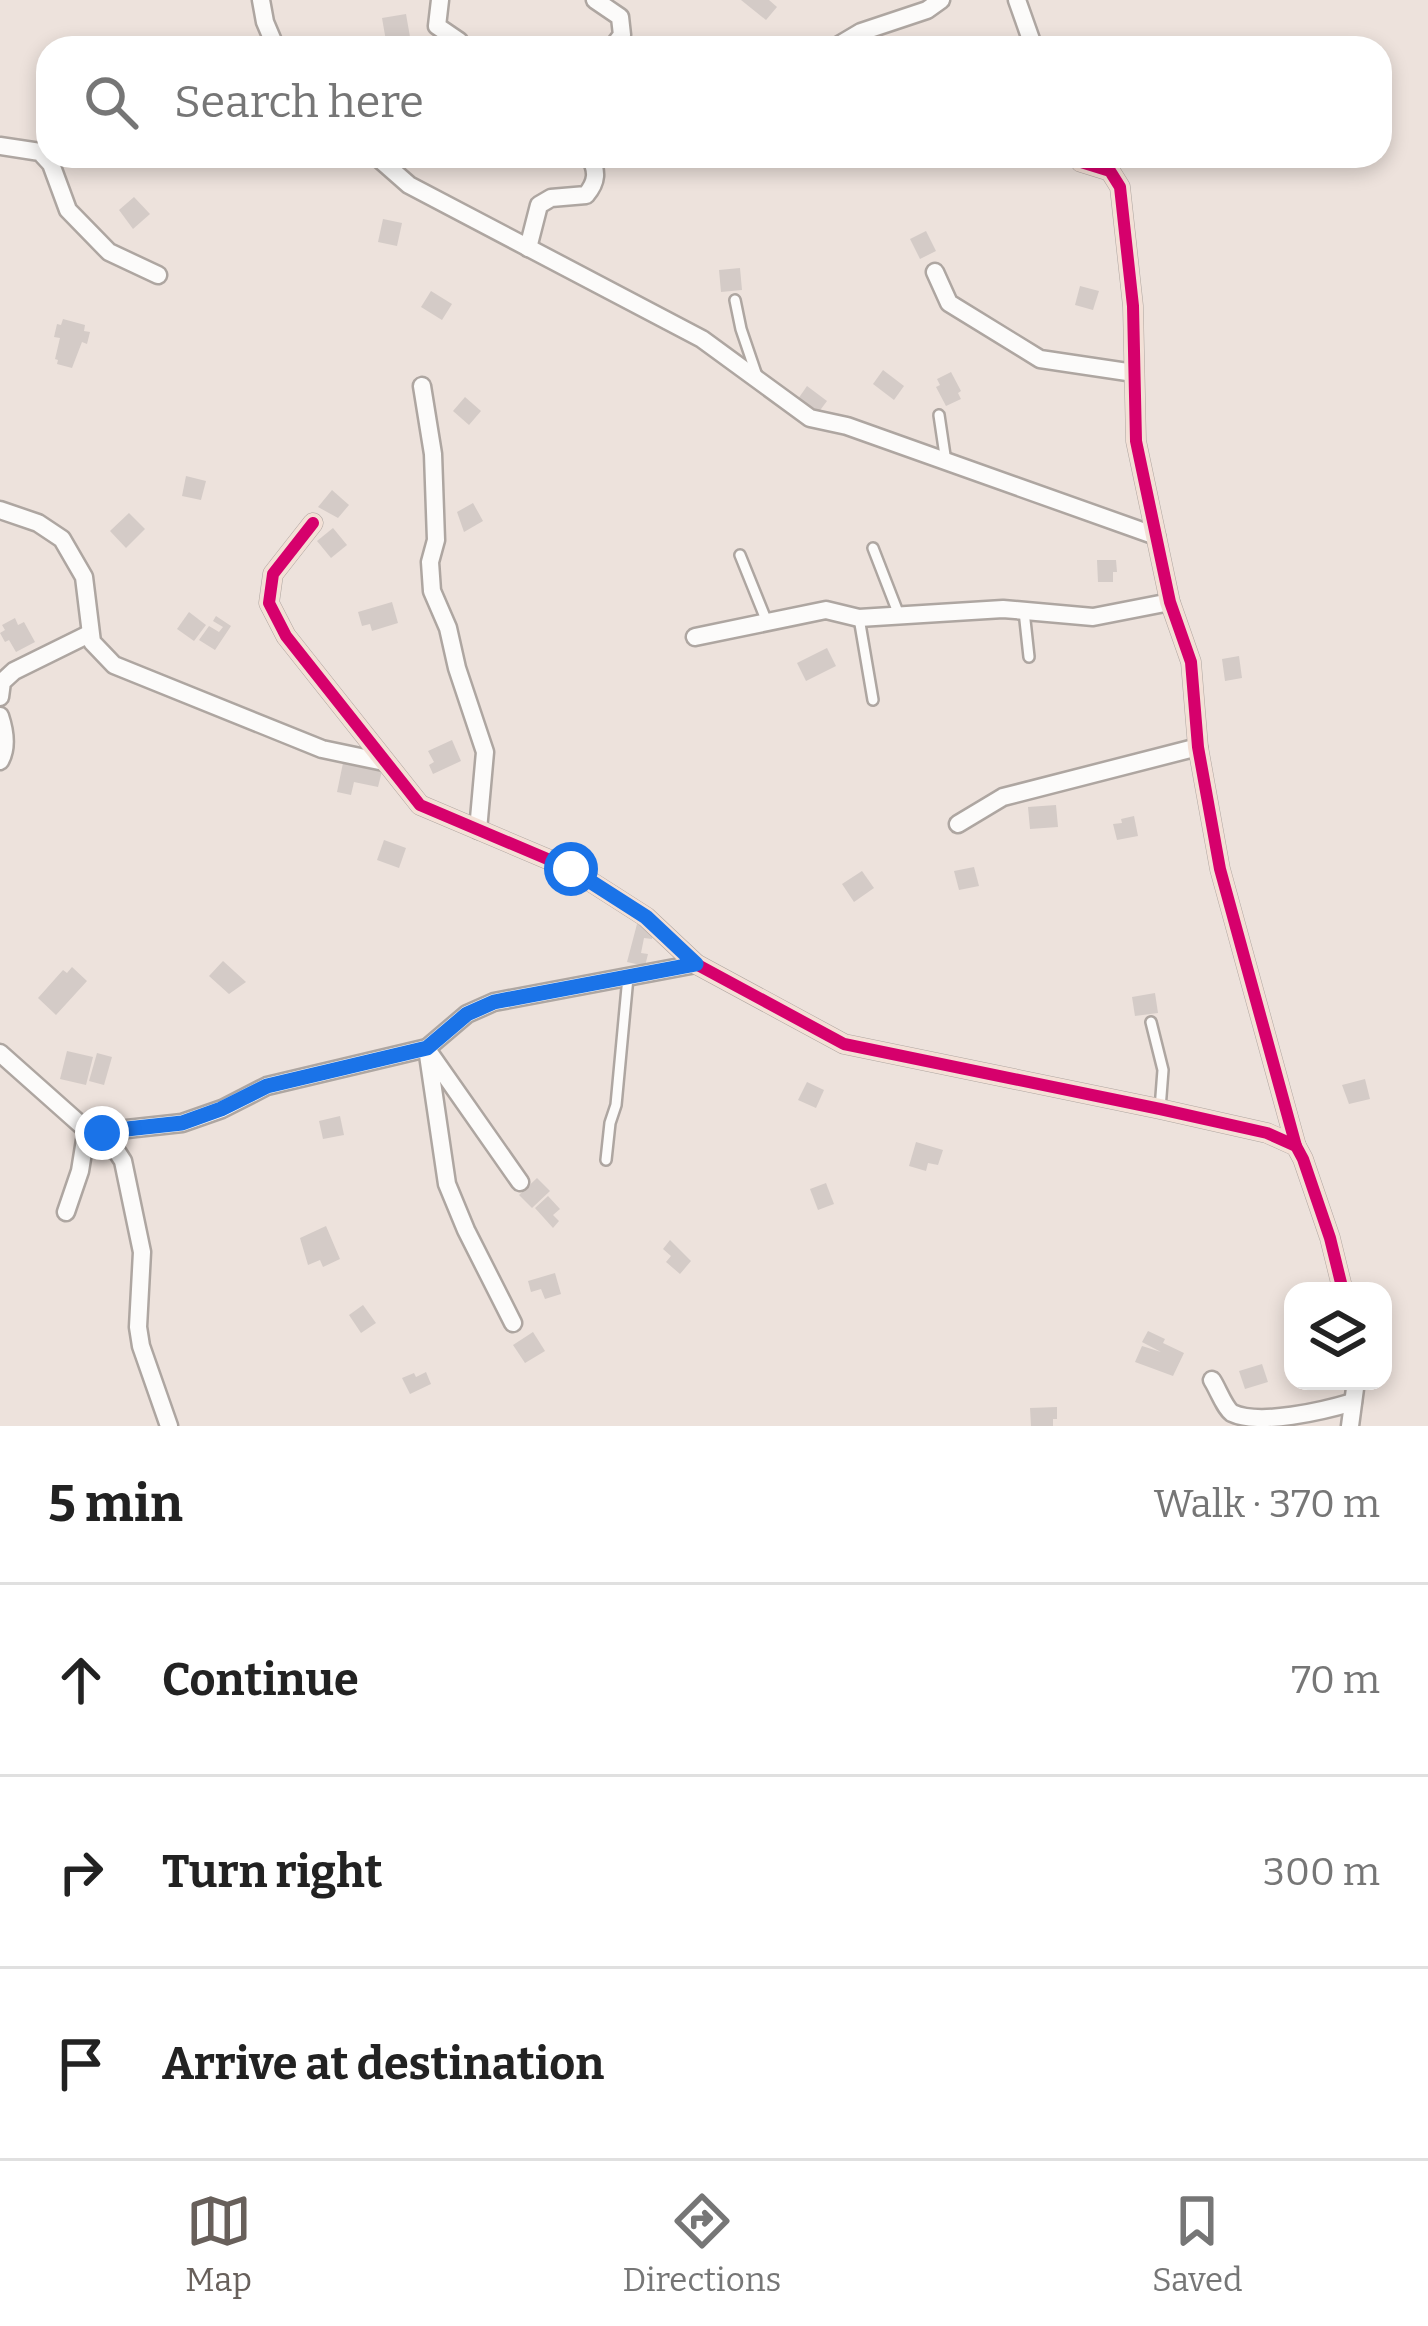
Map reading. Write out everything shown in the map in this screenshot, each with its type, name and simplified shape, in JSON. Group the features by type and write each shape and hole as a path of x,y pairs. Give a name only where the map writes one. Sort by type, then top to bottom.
{"street":[{"path":"261,0 271,36"},
{"path":"440,0 437,26 452,36"},
{"path":"595,0 620,16 621,36"},
{"path":"854,36 927,10 941,0"},
{"path":"1017,0 1030,36"},
{"path":"0,146 36,146"},
{"path":"52,168 68,210 109,252 158,275"},
{"path":"390,168 409,185 702,339 810,418 847,426 1156,536"},
{"path":"529,248 539,205 551,198 586,195 595,184 595,168"},
{"path":"1100,168 1110,171 1120,187 1133,306 1136,440 1170,602 1191,662 1198,747 1220,869 1296,1146 1341,1282"},
{"path":"934,272 949,303 1040,359 1134,373"},
{"path":"422,386 433,454 436,541 430,562 432,591 448,628 485,752 478,830"},
{"path":"0,511 38,523 62,539 84,577 92,642 114,664 322,749 385,762"},
{"path":"313,523 273,574 269,604 286,636 420,805 571,869 646,917 696,964 844,1044 1267,1133 1296,1146"},
{"path":"695,637 826,610 859,618 1003,609 1093,617 1170,602"},
{"path":"0,697 2,682 14,671 89,634"},
{"path":"0,716 5,731 0,761"},
{"path":"958,824 1003,796 1198,747"},
{"path":"66,1212 90,1133 182,1123 267,1086 427,1048 467,1014 494,1002 696,964"},
{"path":"427,1048 520,1182"},
{"path":"427,1048 447,1184 513,1322"},
{"path":"0,1053 90,1133 108,1138 123,1161 142,1252 141,1346 169,1426"},
{"path":"1212,1380 1232,1413 1252,1421 1277,1422 1353,1402"},
{"path":"1350,1426 1355,1390"}],"lane":[{"path":"735,300 759,381"},
{"path":"939,416 946,462"},
{"path":"873,548 899,616"},
{"path":"740,555 767,622"},
{"path":"1024,611 1029,657"},
{"path":"859,618 873,700"},
{"path":"606,1160 628,976"},
{"path":"1151,1022 1163,1070 1160,1109"}],"building":[{"path":"741,0 769,0 777,7 766,20"},
{"path":"406,14 410,36 385,36 382,18"},
{"path":"134,197 150,214 133,229 119,210"},
{"path":"383,219 402,223 397,246 378,242"},
{"path":"926,231 936,251 920,259 910,239"},
{"path":"740,268 742,290 721,292 719,270"},
{"path":"1080,286 1099,291 1093,310 1075,305"},
{"path":"431,291 452,304 442,320 421,307"},
{"path":"63,319 85,325 84,331 90,332 72,368 55,359 60,338 54,337"},
{"path":"883,370 904,386 894,400 873,384"},
{"path":"951,372 961,399 946,406 937,379"},
{"path":"807,386 827,401 818,413 798,399"},
{"path":"465,397 481,411 469,425 453,411"},
{"path":"186,476 206,481 201,500 182,496"},
{"path":"332,490 349,505 338,518 318,507"},
{"path":"473,503 483,521 464,532 457,512"},
{"path":"129,513 145,529 126,548 110,531"},
{"path":"333,528 347,545 331,558 317,541"},
{"path":"1097,560 1116,560 1113,582 1098,582"},
{"path":"392,602 398,623 372,631 370,624 362,626 358,612"},
{"path":"189,612 206,625 194,641 177,629"},
{"path":"216,616 231,626 215,650 199,640 209,626 219,632 223,627 213,621"},
{"path":"15,618 18,625 24,622 35,642 16,652 0,633 5,630 2,625"},
{"path":"827,648 836,666 806,681 797,663"},
{"path":"1239,656 1242,678 1225,681 1222,659"},
{"path":"452,740 461,761 433,774 428,751"},
{"path":"343,763 382,771 378,787 354,782 351,795 337,792"},
{"path":"1056,805 1058,827 1030,829 1028,807"},
{"path":"1134,816 1138,836 1117,840 1113,824"},
{"path":"384,840 406,848 399,868 377,860"},
{"path":"974,867 979,886 959,890 954,871"},
{"path":"862,871 874,888 854,902 842,884"},
{"path":"637,924 654,928 652,939 644,938 645,966 627,962"},
{"path":"223,961 246,982 229,994 209,976"},
{"path":"72,967 87,981 56,1015 38,998 63,970 67,973"},
{"path":"1155,993 1158,1013 1135,1016 1132,997"},
{"path":"67,1051 93,1057 86,1085 60,1079"},
{"path":"97,1053 112,1057 104,1085 89,1081"},
{"path":"1365,1079 1370,1099 1349,1104 1342,1085"},
{"path":"807,1082 824,1090 816,1108 798,1100"},
{"path":"340,1116 344,1135 323,1139 319,1121"},
{"path":"916,1142 943,1150 938,1165 928,1163 926,1171 909,1166"},
{"path":"537,1178 550,1191 532,1208 519,1195"},
{"path":"826,1183 834,1204 818,1210 810,1189"},
{"path":"548,1196 560,1209 553,1215 559,1221 553,1228 535,1208"},
{"path":"326,1226 340,1259 323,1267 320,1260 308,1265 300,1238"},
{"path":"670,1240 691,1261 680,1274 666,1262 671,1256 663,1249"},
{"path":"555,1273 561,1294 545,1299 541,1289 531,1292 528,1281"},
{"path":"363,1305 376,1323 361,1333 349,1315"},
{"path":"1148,1331 1184,1353 1173,1376 1135,1362 1142,1346 1161,1352 1142,1342"},
{"path":"533,1332 545,1351 525,1363 513,1345"},
{"path":"1262,1364 1268,1382 1245,1389 1239,1371"},
{"path":"426,1372 431,1384 410,1394 402,1378"},
{"path":"1057,1407 1053,1426 1031,1426 1030,1408"}],"cycle path":[{"path":"1100,168 1110,171 1120,187 1133,306 1136,441 1170,602 1191,662 1198,747 1220,869 1296,1146"},
{"path":"313,523 273,574 269,603 286,636 420,805 571,869 646,917 696,964 844,1044 1267,1133 1296,1146 1341,1282"}],"route":[{"path":"102,1133 90,1133 182,1123 267,1086 427,1048 467,1014 494,1002 696,964 646,917 571,869"}]}
